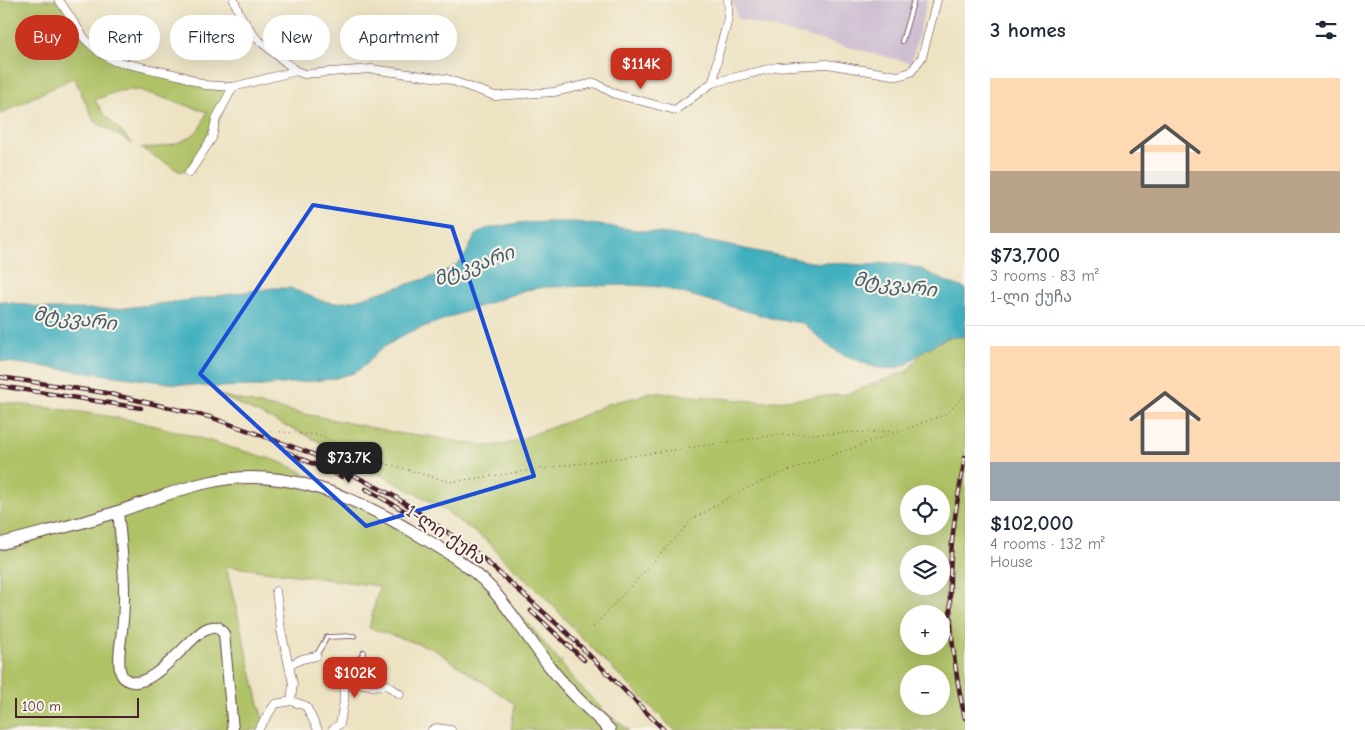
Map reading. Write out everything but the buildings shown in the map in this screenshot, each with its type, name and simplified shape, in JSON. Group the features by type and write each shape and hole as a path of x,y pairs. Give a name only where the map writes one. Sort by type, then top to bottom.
{"main road":[{"name":"1-ლი ქუჩა","path":"0,544 118,511 211,481 240,478 297,482 325,489 355,501 431,542 464,564 490,588 578,700 610,730"}],"street":[{"path":"59,0 85,39 99,52 114,61 182,76 206,85 233,87 300,73 371,69 447,79 496,96 554,92 595,83 615,94 675,110 712,84 777,67 826,64 898,76 911,72 922,58 937,0"},
{"path":"234,0 240,15 256,38 300,73"},
{"path":"712,84 716,74 718,52 729,15 728,0"},
{"path":"189,173 212,138 216,119 233,87"},
{"path":"118,511 122,547 124,615 119,662 123,678 138,682 152,675 167,664 203,630 212,626 218,627 224,634 233,730"},
{"path":"276,591 281,630 293,684 291,701"},
{"path":"290,665 302,659 316,656"},
{"path":"332,730 340,724 344,701 344,685 355,682 373,686 387,685 400,694"},
{"path":"258,730 275,704 291,701 306,706 318,730"},
{"path":"432,730 436,728 451,730"}],"lane":[{"path":"902,42 914,0"},
{"path":"316,656 327,637 354,636"},
{"path":"344,685 364,652"}],"path":[{"path":"593,627 693,518 736,493 780,474 946,414 965,395"},
{"path":"270,431 319,435 367,458 450,482 777,435 900,431"}],"highlighted area":[{"path":"313,205 452,227 534,476 366,526 200,374"}],"shaded area":[{"path":"732,0 927,0 911,63 738,19"}],"green space":[{"path":"0,0 59,0 69,15 15,15 15,60 79,60 79,30 89,42 89,60 113,60 206,85 233,87 208,142 186,171 179,171 141,148 169,145 190,137 199,129 207,112 139,90 118,91 95,100 103,113 133,144 94,121 74,77 0,114"},
{"path":"965,336 965,730 674,730 582,638 546,598 500,556 491,544 437,505 308,436 216,394 403,434 428,436 484,446 503,445 582,416 607,404 640,396 648,392 764,402 847,394 907,371 923,351 947,338"},
{"path":"0,402 74,411 148,424 266,457 396,516 467,562 527,622 576,682 606,713 629,730 511,730 515,704 432,648 369,628 379,586 226,566 264,725 260,730 0,730"}],"water":[{"name":"მტკვარი","path":"576,222 675,235 811,262 868,265 887,263 919,268 949,283 965,288 965,336 947,338 923,351 906,365 895,368 879,368 840,353 826,344 803,323 778,320 661,287 632,285 546,287 525,290 407,333 378,351 363,367 354,373 332,379 262,386 215,387 176,384 0,361 0,301 52,309 116,309 272,288 290,288 322,301 336,303 355,300 438,275 459,263 475,236 485,229 518,223"}],"railway":[{"path":"0,377 106,393 210,417 310,453 394,496 472,549 566,632 664,730"},
{"path":"0,386 141,408"},
{"path":"287,452 342,477"},
{"path":"965,457 953,530 950,575 954,658 965,718"},
{"path":"366,489 410,514"},
{"path":"531,611 584,660"}]}
